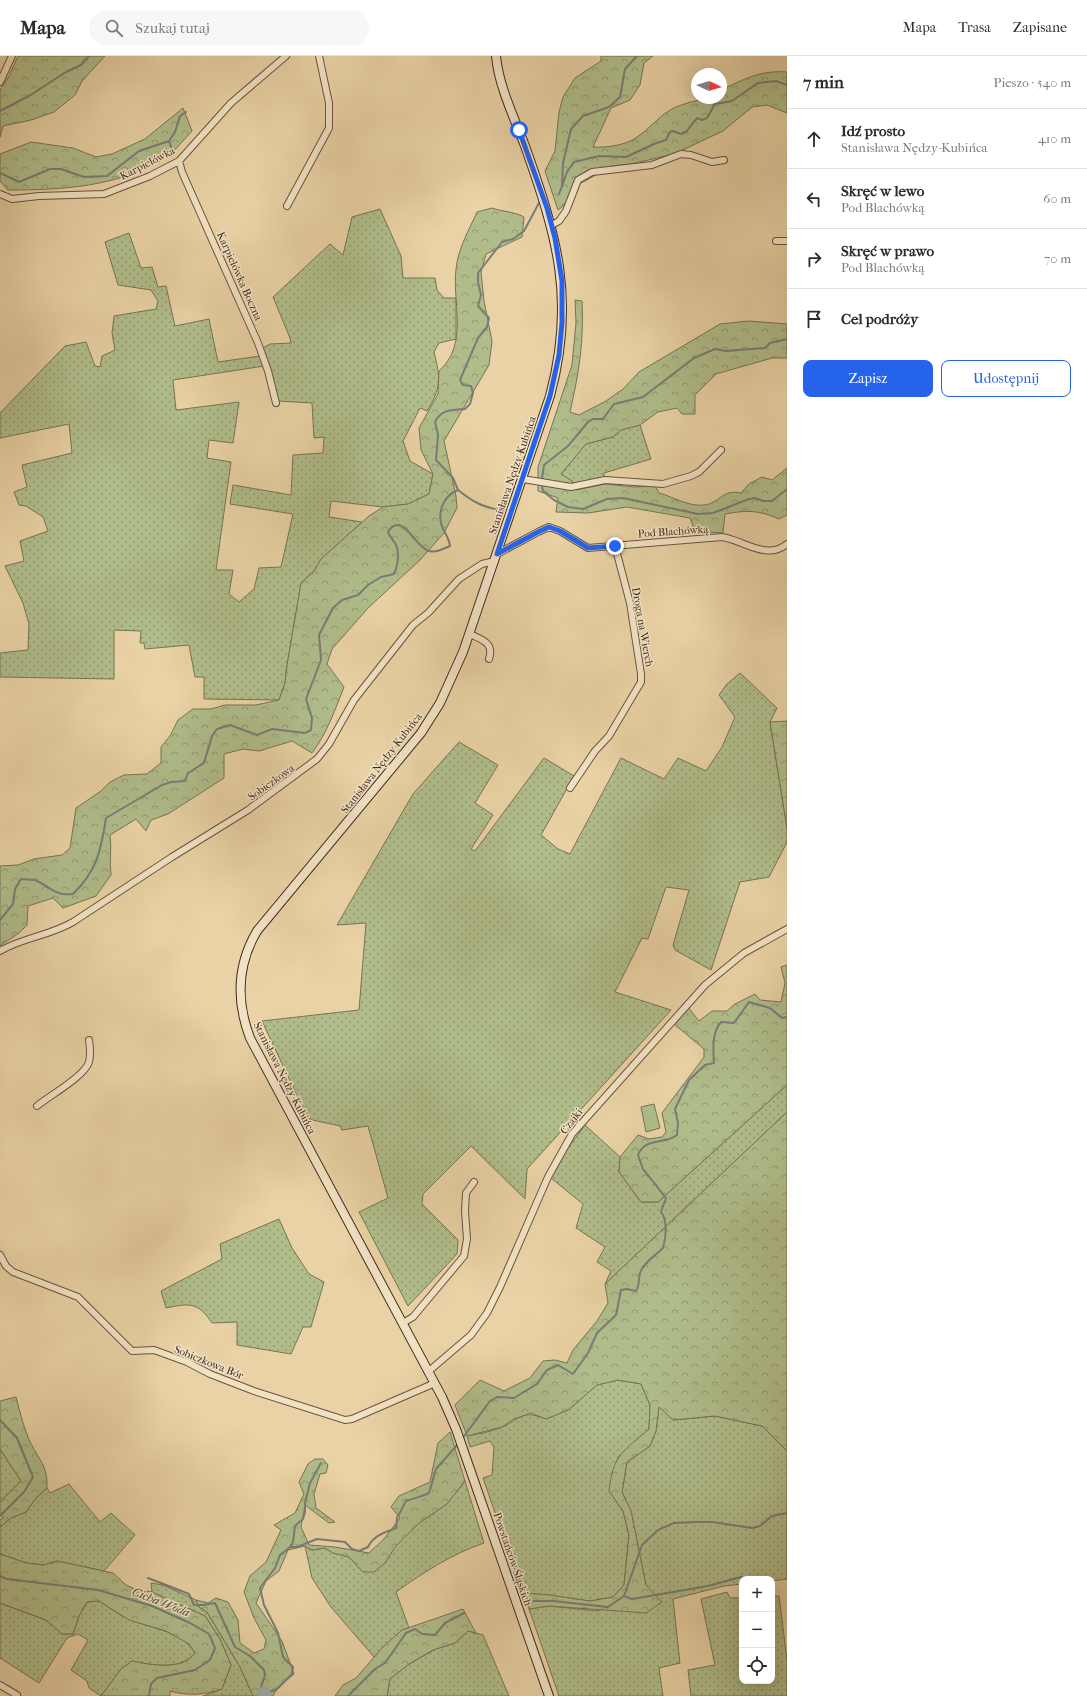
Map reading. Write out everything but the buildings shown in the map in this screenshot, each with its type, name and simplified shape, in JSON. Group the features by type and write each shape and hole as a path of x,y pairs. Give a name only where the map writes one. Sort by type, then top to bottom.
{"street":[{"path":"0,82 12,56"},
{"name":"Karpielówka","path":"1,197 12,199 39,196 104,194 150,176 179,161 231,103 286,56"},
{"path":"286,206 329,128 329,103 318,56"},
{"name":"Stanisława Nędzy-Kubińca","path":"456,1429 429,1371 250,1038 242,1013 240,979 246,952 258,931 422,731 450,685 470,634 550,396 560,349 562,290 552,225 502,83 496,56"},
{"path":"552,225 559,221 566,211 578,180 592,172 652,165 681,154 691,155 712,162 724,160"},
{"name":"Karpielówka Boczna","path":"179,161 182,172 258,343 268,371 276,402"},
{"path":"776,241 787,241"},
{"path":"523,479 571,487 605,480 663,484 691,476 699,472 721,450"},
{"name":"Pod Blachówką","path":"496,558 538,532 549,527 560,531 588,548 682,542 722,537 731,538 749,546 765,550 779,549 787,544"},
{"name":"Droga na Wierch","path":"570,788 595,751 609,736 641,682 630,603 615,546"},
{"name":"Sobiczkowa","path":"0,951 14,942 63,929 172,857 248,810 317,759 329,744 354,700 413,625 428,613 460,579 482,564 496,558"},
{"path":"470,634 488,642 491,648 488,659"},
{"name":"Czajki","path":"429,1371 465,1341 484,1318 500,1287 548,1178 572,1134 705,985 744,952 787,929"},
{"path":"37,1106 82,1072 88,1063 90,1050 89,1040"},
{"path":"403,1323 413,1316 464,1256 467,1239 465,1211 466,1193 474,1182"},
{"name":"Sobiczkowa Bór","path":"0,1255 6,1266 13,1272 78,1297 132,1351 154,1350 187,1362 210,1374 345,1420 352,1419 435,1383"},
{"name":"Powstańców Śląskich","path":"456,1429 549,1696"},
{"path":"0,1685 17,1695"}],"green space":[{"path":"18,56 105,56 82,81 75,95 54,112 31,120 3,126 0,137 0,90 9,76"},
{"path":"601,56 653,56 644,63 640,85 630,100 611,108 593,147 622,144 633,140 665,113 687,103 727,104 727,87 753,76 769,72 787,72 787,113 767,105 752,107 723,131 674,154 631,164 612,166 574,187 567,203 558,210 545,171 555,151 559,112 563,97 575,78 601,61"},
{"path":"183,108 192,131 167,157 130,175 90,185 49,189 8,190 0,181 0,154 31,142 73,148 96,157 112,154 145,139"},
{"path":"492,208 524,217 522,237 486,254 481,272 484,301 492,341 489,365 444,441 456,496 457,508 444,533 420,560 368,608 332,649 327,664 344,687 330,721 312,753 292,741 259,751 243,749 224,754 224,778 168,814 151,820 146,831 136,819 110,835 111,875 96,896 63,908 53,898 28,906 27,925 19,933 0,946 0,866 18,865 34,859 62,855 70,848 76,808 101,791 110,782 124,775 147,774 161,763 161,747 170,736 178,720 193,709 211,709 225,705 256,705 279,700 285,683 301,583 314,571 321,559 369,516 383,507 408,504 429,494 433,474 421,450 419,428 438,394 439,371 448,360 454,349 457,336 455,282 459,254 477,212"},
{"path":"380,209 401,256 403,278 435,278 437,290 444,298 456,298 456,339 439,343 434,352 439,376 435,396 427,411 420,408 403,441 410,461 433,474 429,494 408,504 383,507 331,501 329,517 362,522 321,559 314,571 301,583 285,683 279,700 204,699 204,677 195,677 189,645 145,649 144,643 140,643 141,631 114,630 114,679 0,677 0,653 28,650 29,624 23,603 5,566 24,561 20,541 48,531 43,517 26,506 19,505 14,492 27,487 22,465 72,453 69,424 0,438 0,413 65,346 86,342 95,366 100,367 102,356 115,350 112,333 114,316 156,309 158,301 151,290 118,285 105,242 129,233 141,268 152,267 158,287 166,286 175,326 209,319 218,362 260,356 264,366 173,380 176,410 239,402 233,443 209,440 207,458 231,462 216,570 233,570 229,594 239,602 254,589 259,568 281,567 293,514 230,504 233,485 291,495 293,455 323,453 324,437 314,438 312,403 278,401 263,348 270,344 291,343 273,297 330,244 343,255 352,217"},
{"path":"575,300 582,301 582,330 576,384 570,412 579,415 606,401 623,389 639,372 720,324 749,321 787,324 787,358 772,358 716,374 695,395 695,414 682,414 677,408 658,412 640,425 621,430 613,437 586,444 561,474 572,481 576,490 605,484 634,487 655,486 659,493 693,505 704,505 714,502 729,493 741,493 749,484 762,477 772,480 787,468 787,515 779,519 759,512 725,514 723,533 695,531 690,518 627,507 588,513 556,512 558,498 538,491 538,467 572,365 576,323"},
{"path":"640,425 651,459 604,473 605,484 576,490 572,481 561,474 586,444 613,437 621,430"},
{"path":"740,673 777,708 770,722 787,828 787,842 769,877 740,882 711,970 675,950 673,945 689,890 666,887 648,939 642,938 615,992 671,1010 527,1169 525,1199 471,1146 423,1194 422,1204 458,1240 457,1254 408,1306 359,1212 388,1198 368,1126 342,1130 340,1126 308,1119 262,1021 359,1010 366,923 337,925 413,794 459,742 498,765 475,803 493,815 471,849 475,851 544,758 574,776 541,835 558,849 570,854 621,758 664,779 678,758 706,771 722,747 735,717 719,695 727,684"},
{"path":"787,721 787,828 770,722"},
{"path":"787,965 787,1085 658,1202 641,1202 619,1172 620,1157 638,1135 649,1139 662,1137 666,1132 662,1113 704,1057 704,1049 674,1024 688,1007 699,1021 712,1011 727,1011 735,1004 755,994 760,1000 781,1002 785,983 781,967"},
{"path":"787,1085 787,1112 605,1284 611,1271 597,1262 605,1247 576,1228 583,1204 551,1178 568,1148 585,1125 620,1157 619,1172 641,1202 658,1202"},
{"path":"654,1104 660,1128 646,1132 641,1107"},
{"path":"787,1112 787,1451 762,1426 715,1416 673,1420 659,1407 656,1431 650,1446 627,1462 622,1492 631,1511 646,1585 662,1602 646,1613 549,1606 529,1609 523,1593 590,1601 613,1597 624,1585 629,1535 623,1511 609,1491 613,1469 617,1461 626,1449 649,1429 650,1405 641,1384 618,1380 597,1385 568,1410 546,1419 531,1413 514,1419 502,1427 467,1436 455,1405 480,1380 504,1391 530,1378 543,1361 555,1360 567,1363 573,1350 597,1321 608,1303 605,1284"},
{"path":"279,1219 292,1248 309,1274 324,1282 311,1327 303,1327 291,1354 237,1345 237,1322 212,1323 202,1311 193,1306 181,1305 166,1308 161,1291 222,1259 220,1244"},
{"path":"618,1380 641,1384 650,1405 649,1429 618,1457 609,1491 623,1511 629,1535 624,1585 613,1597 590,1601 523,1593 483,1478 492,1475 494,1447 490,1441 470,1447 467,1436 500,1428 526,1415 538,1416 546,1419 568,1410 597,1385"},
{"path":"16,1397 28,1437 46,1474 47,1488 36,1498 26,1512 11,1518 0,1527 0,1520 3,1517 0,1515 0,1502 21,1481 0,1449 0,1401"},
{"path":"659,1406 673,1420 715,1416 762,1426 787,1451 787,1579 775,1581 775,1576 739,1576 739,1584 724,1586 673,1599 680,1663 659,1668 663,1696 559,1696 529,1609 549,1606 598,1611 646,1585 631,1511 622,1492 627,1462 650,1446 656,1431"},
{"path":"450,1432 465,1481 447,1504 419,1523 395,1547 385,1563 374,1572 363,1572 349,1557 333,1553 325,1548 312,1550 305,1546 288,1550 279,1571 266,1581 256,1603 282,1641 294,1674 277,1688 273,1696 253,1696 240,1667 207,1612 199,1607 196,1600 208,1603 216,1598 228,1602 238,1620 240,1643 254,1653 264,1649 266,1640 254,1618 244,1592 250,1576 266,1562 281,1530 274,1525 295,1513 304,1494 299,1482 308,1464 315,1459 323,1459 328,1465 326,1473 320,1474 314,1494 316,1508 335,1522 329,1523 305,1505 301,1527 309,1545 335,1547 369,1553 384,1539 400,1518 391,1507 399,1496 430,1482 438,1443"},
{"path":"0,1449 21,1481 0,1502"},
{"path":"465,1481 484,1543 461,1552 438,1564 396,1592 409,1628 402,1630 374,1657 331,1607 312,1578 305,1546 312,1550 325,1548 333,1553 349,1557 363,1572 385,1563 394,1547 419,1523 447,1504"},
{"path":"69,1484 100,1522 111,1513 135,1535 104,1571 57,1561 44,1565 26,1563 0,1554 0,1527 11,1518 26,1512 36,1498 47,1488 50,1493"},
{"path":"0,1554 26,1563 44,1565 57,1561 113,1573 126,1585 135,1589 152,1592 205,1616 220,1639 231,1665 222,1689 209,1693 196,1694 183,1694 170,1691 170,1696 101,1696 121,1669 132,1661 157,1665 174,1664 189,1659 195,1653 189,1644 166,1631 129,1620 99,1601 87,1602 79,1616 73,1634 62,1634 46,1620 0,1603"},
{"path":"151,1583 163,1585 196,1600 199,1607 207,1612 240,1667 253,1696 203,1696 222,1689 231,1665 220,1639 205,1616 152,1592"},
{"path":"727,1592 730,1598 739,1598 739,1684 775,1684 775,1596 779,1596 787,1660 787,1696 691,1696 688,1670 715,1665 701,1599"},
{"path":"99,1601 127,1618 175,1635 183,1640 195,1653 189,1659 174,1664 157,1665 132,1661 121,1669 101,1696 89,1688 87,1681 71,1670 88,1640 78,1634 67,1638 39,1683 0,1658 0,1603 46,1620 62,1634 73,1634 79,1616 87,1602"},
{"path":"463,1609 476,1633 468,1631 455,1643 433,1650 409,1664 390,1679 387,1696 335,1696 343,1685 356,1678 383,1647 402,1630"},
{"path":"468,1631 483,1635 509,1696 387,1696 390,1679 409,1664 436,1649 455,1643"}],"waterway":[{"path":"0,111 29,96 66,72 81,65 89,56"},
{"path":"559,194 562,186 563,163 571,129 583,116 609,107 620,97 625,69 637,56"},
{"path":"562,186 567,172 574,162 599,156 626,157 666,140 670,132 673,131 681,134 686,132 697,118 702,120 707,118 715,104 732,101 758,83 776,81 787,85"},
{"path":"0,173 19,182 50,169 61,169 84,177 107,176 139,151 169,141 175,132 180,116 186,112"},
{"path":"169,141 173,153"},
{"path":"0,920 13,904 15,889 21,879 35,880 58,893 73,894 88,877 97,859 106,818 162,785 171,782 185,781 188,773 204,763 212,736 217,729 230,725 257,735 272,729 305,733 311,730 312,718 306,699 321,660 319,635 333,608 342,600 358,595 368,585 381,577 394,574 397,567 398,550 388,532 393,526 398,525 403,527 429,551 437,551 450,546 440,518 446,499 449,495 458,490 453,478 436,460 438,435 435,422 444,412 465,409 470,404 473,393 471,386 463,385 460,380 478,338 487,327 489,318 478,306 481,295 478,282 478,273 502,242 513,239 524,231 539,203"},
{"path":"542,479 544,465 568,446 588,422 593,419 603,419 614,404 643,397 694,358 715,349 726,351 765,348 770,343 787,339"},
{"path":"542,486 543,491 554,500 568,507 583,509 607,499 623,498 698,514 713,513 749,499 755,498 763,501 772,501 787,489"},
{"path":"458,490 477,503 499,510"},
{"path":"462,1439 490,1401 497,1397 514,1398 537,1384 547,1370 558,1365 573,1374 588,1353 597,1333 616,1315 621,1290 627,1289 636,1291 642,1269 663,1248 666,1235 666,1225 661,1212 666,1198 643,1169 638,1155 641,1149 650,1143 666,1140 677,1135 678,1123 675,1109 689,1080 705,1065 714,1063 713,1047 716,1031 721,1022 734,1023 749,1002 770,1008 782,1018 787,1017"},
{"name":"Cicha Woda","path":"0,1420 17,1438 33,1477 24,1492 0,1516"},
{"path":"148,1578 189,1594 194,1605 215,1603 235,1647 250,1656 264,1670 265,1675 261,1687 264,1693 276,1690 292,1674 293,1667 283,1657 278,1633 264,1605 260,1588 275,1568 280,1555 290,1547 297,1547 317,1539 345,1542 352,1549 359,1551 368,1547 376,1537 396,1528 397,1518 406,1501 429,1493 436,1469 458,1444"},
{"path":"290,1547 293,1542 295,1526 303,1519 310,1483 321,1463"},
{"path":"532,1601 553,1601 608,1607 624,1596 642,1545 658,1530 674,1523 697,1522 712,1522 752,1528 760,1526 772,1516 787,1513"},
{"name":"Cicha Woda","path":"0,1576 7,1579 98,1590 152,1606 190,1623 209,1634 215,1648 210,1660 195,1670 157,1678 151,1684 149,1696"},
{"path":"624,1596 632,1599 708,1586 739,1578"},
{"path":"348,1696 375,1669 385,1663 406,1633 415,1629 422,1634 435,1635 445,1623 464,1613"}],"route":[{"path":"519,130 547,208 555,238 562,281 563,314 559,355 554,382 497,554 520,543 544,528 549,527 560,531 588,548 615,546"}]}
